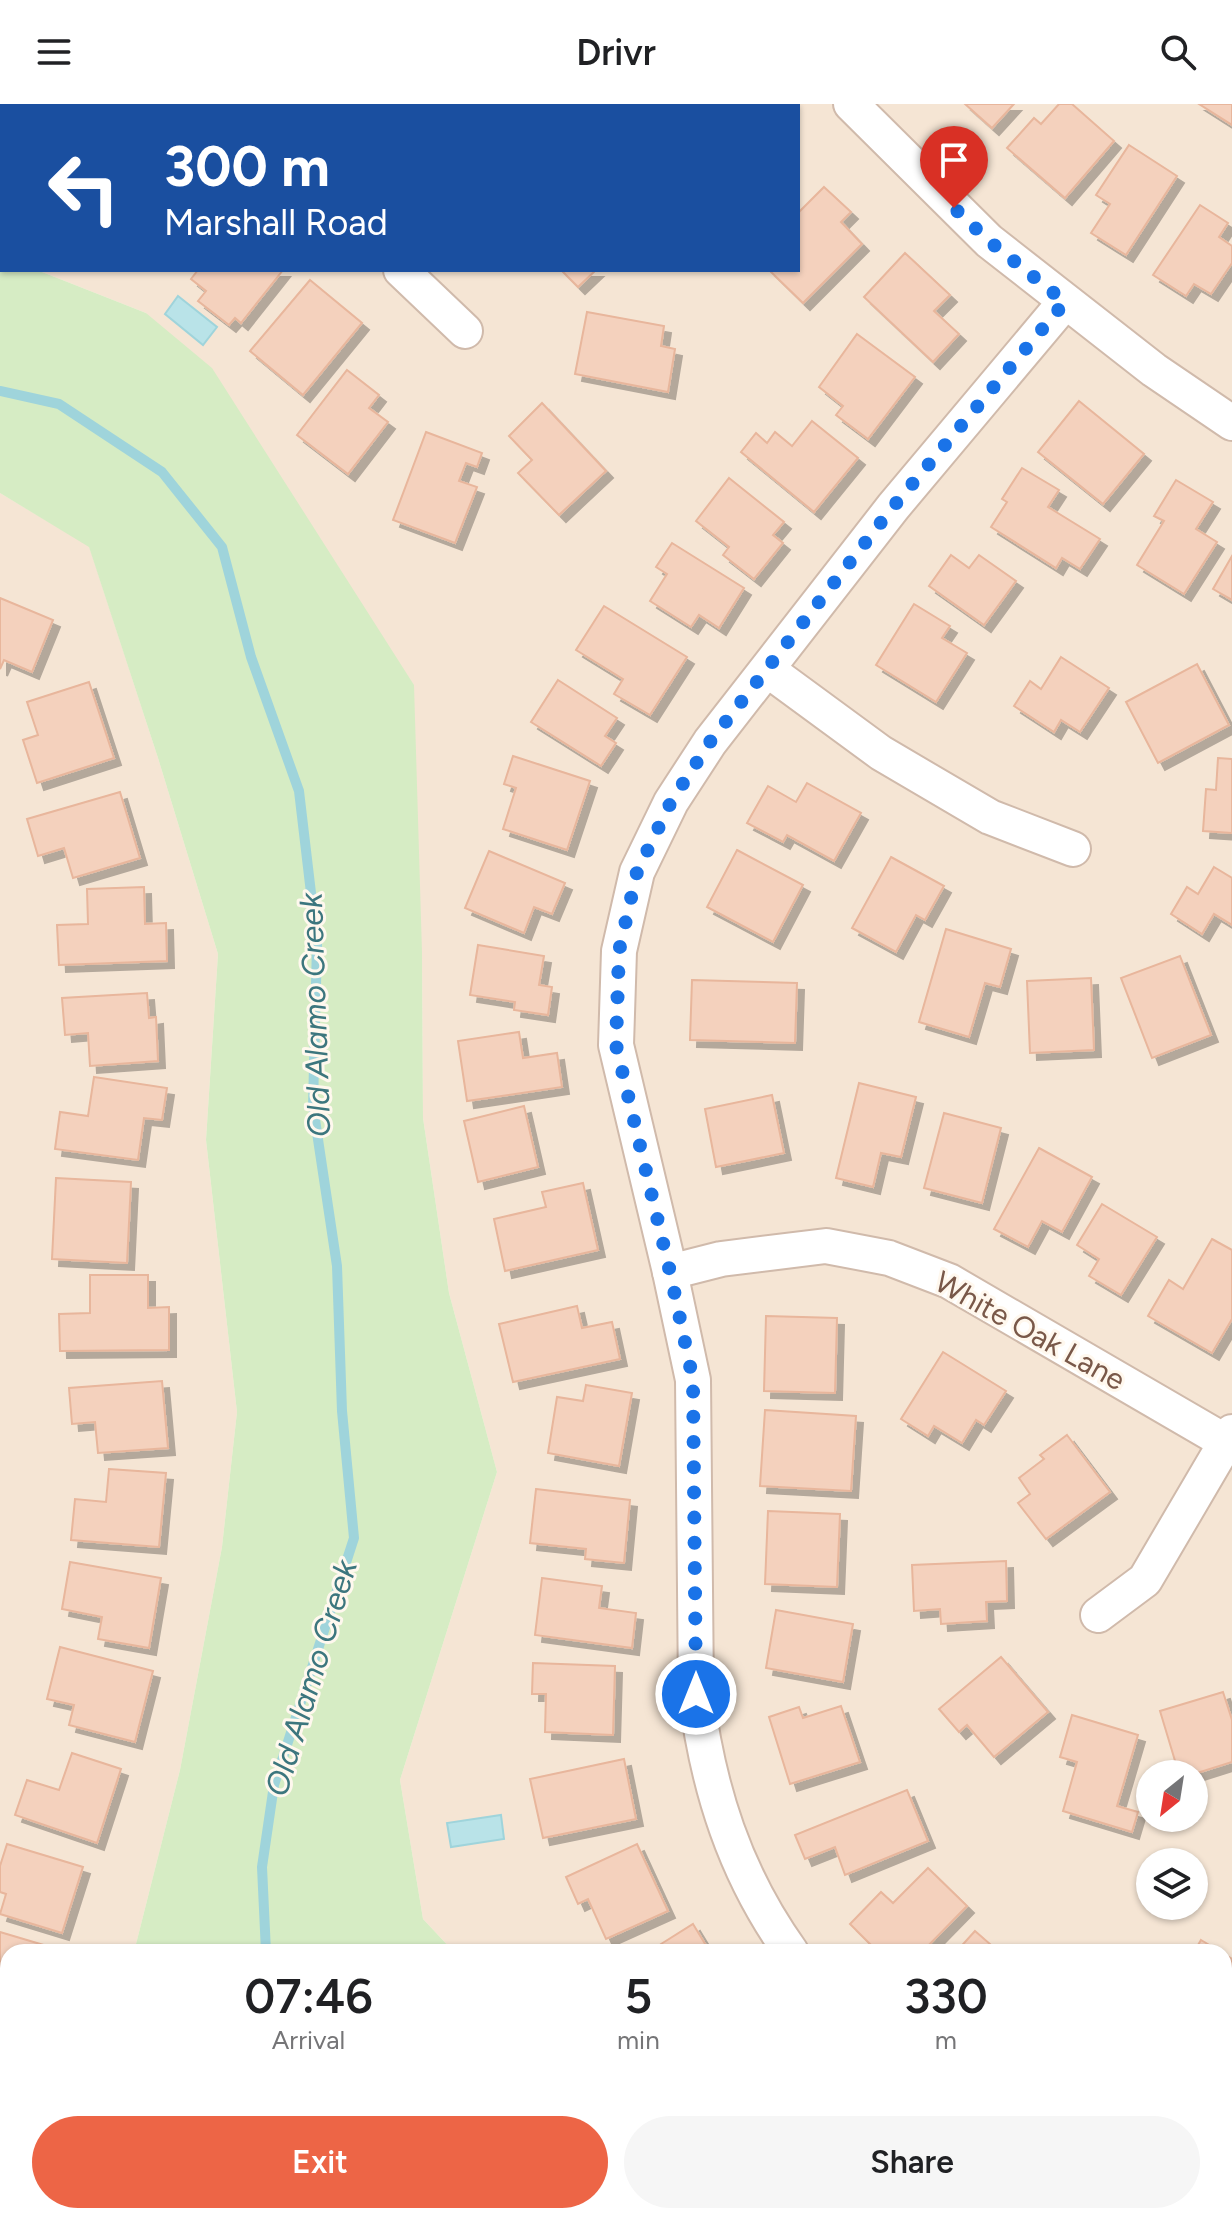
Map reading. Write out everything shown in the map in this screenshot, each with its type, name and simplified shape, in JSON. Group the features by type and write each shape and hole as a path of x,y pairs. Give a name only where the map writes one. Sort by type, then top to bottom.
{"street":[{"path":"851,104 989,241 1154,370 1232,423"},
{"path":"403,272 465,331"},
{"path":"785,1944 744,1872 719,1810 702,1744 696,1694 693,1380 616,1045 619,951 637,872 671,802 710,742 893,507 1065,302"},
{"path":"768,670 881,753 990,817 1073,849"},
{"name":"White Oak Lane","path":"670,1272 721,1259 826,1246 889,1258 949,1281 1229,1437"},
{"path":"1098,1615 1145,1580 1229,1437"}],"shaded area":[{"path":"800,104 1232,104 1232,1944 446,1944 423,1919 400,1780 497,1472 449,1293 423,1118 422,952 146,313 42,272 800,272"},
{"path":"0,493 89,546 218,954 206,1140 237,1412 222,1547 180,1770 136,1944 0,1944"}],"green space":[{"path":"0,272 42,272 146,313 212,368 414,685 422,952 423,1118 449,1293 497,1472 400,1780 423,1919 446,1944 136,1944 180,1770 222,1547 237,1412 206,1140 218,954 89,547 0,493"}],"water":[{"path":"178,296 217,327 203,345 165,314"},
{"path":"501,1815 504,1839 451,1847 447,1823"}],"building":[{"path":"965,104 1014,104 992,128"},
{"path":"1059,104 1072,104 1114,141 1065,198 1007,148 1034,118 1041,124"},
{"path":"1199,104 1232,104 1232,125"},
{"path":"1129,145 1177,176 1126,255 1091,233 1110,204 1096,195"},
{"path":"824,187 851,212 841,222 862,244 803,303 771,272 800,272 800,211"},
{"path":"1200,205 1228,223 1219,237 1232,246 1232,263 1211,294 1194,284 1186,296 1153,275"},
{"path":"905,253 950,295 934,311 959,334 933,362 864,297"},
{"path":"196,272 281,272 241,323 235,318 229,325 198,301 206,291 191,279"},
{"path":"563,272 594,272 578,287"},
{"path":"310,280 362,323 303,395 250,351"},
{"path":"587,312 664,326 661,346 675,349 668,392 575,374"},
{"path":"857,334 915,377 868,439 836,415 843,406 819,387"},
{"path":"347,370 379,395 369,408 388,422 348,474 297,435"},
{"path":"1079,401 1144,454 1103,504 1038,452"},
{"path":"542,403 606,471 559,515 518,473 532,460 509,436"},
{"path":"812,421 858,458 814,512 741,452 756,433 767,443 775,432 792,446"},
{"path":"426,432 482,453 477,467 466,463 459,481 477,487 455,543 393,520"},
{"path":"1022,468 1059,490 1048,507 1100,539 1080,569 1062,558 1056,568 991,527 1007,502 1002,499"},
{"path":"729,478 784,522 773,535 783,543 754,579 723,555 729,547 696,521"},
{"path":"1176,480 1213,502 1196,529 1217,542 1184,594 1137,565 1164,521 1154,516"},
{"path":"672,543 744,588 719,628 699,615 691,627 650,601 667,574 656,567"},
{"path":"951,555 969,568 979,555 1016,581 984,625 929,586"},
{"path":"1232,556 1232,600 1213,589"},
{"path":"0,598 53,620 32,672 4,660 0,669"},
{"path":"914,604 950,626 942,638 967,653 936,702 876,665"},
{"path":"604,606 687,657 650,715 614,694 623,679 576,650"},
{"path":"1061,657 1109,688 1080,732 1061,720 1054,732 1014,706 1030,681 1041,689"},
{"path":"1197,664 1229,725 1158,763 1126,702"},
{"path":"558,680 617,718 605,736 616,743 601,766 531,722"},
{"path":"89,682 114,758 37,783 23,740 38,735 27,702"},
{"path":"513,756 590,781 567,850 503,829 516,788 504,784"},
{"path":"1218,758 1232,759 1232,833 1203,831 1206,789 1216,790"},
{"path":"807,783 861,813 834,861 787,835 783,842 747,823 768,786 796,802"},
{"path":"120,792 140,858 73,878 64,848 38,856 27,819"},
{"path":"737,850 803,885 773,942 707,907"},
{"path":"489,851 565,883 552,914 534,907 524,933 465,908"},
{"path":"891,857 944,886 925,920 916,915 896,952 852,928"},
{"path":"1214,867 1232,878 1232,925 1214,914 1202,934 1171,914 1187,887 1198,894"},
{"path":"144,887 145,924 166,923 167,961 59,965 57,925 88,924 87,889"},
{"path":"946,929 1011,949 1000,987 985,983 969,1037 919,1022"},
{"path":"478,945 544,956 539,985 552,987 548,1015 514,1010 515,1002 470,995"},
{"path":"1180,956 1211,1035 1152,1058 1121,978"},
{"path":"1091,978 1094,1050 1030,1053 1027,981"},
{"path":"692,980 797,983 795,1043 690,1040"},
{"path":"147,993 149,1018 156,1017 158,1061 90,1066 88,1033 65,1035 62,998"},
{"path":"519,1032 523,1058 557,1053 562,1087 467,1101 458,1041"},
{"path":"94,1077 167,1088 162,1120 144,1118 138,1160 55,1149 60,1112 88,1116"},
{"path":"859,1083 916,1097 901,1157 881,1153 873,1187 836,1178"},
{"path":"772,1095 784,1153 716,1167 705,1109"},
{"path":"524,1106 538,1167 478,1182 464,1121"},
{"path":"944,1113 1001,1128 982,1203 924,1188"},
{"path":"1039,1148 1092,1177 1062,1232 1042,1221 1028,1247 994,1229"},
{"path":"56,1178 131,1182 127,1263 52,1259"},
{"path":"583,1183 598,1250 505,1271 494,1219 546,1207 542,1192"},
{"path":"1102,1204 1157,1237 1121,1295 1089,1276 1099,1259 1077,1245"},
{"path":"1212,1239 1232,1250 1232,1319 1212,1353 1148,1316 1169,1280 1183,1289"},
{"path":"90,1275 148,1275 148,1308 169,1307 169,1350 60,1351 59,1314 90,1313"},
{"path":"577,1306 582,1328 612,1322 620,1359 513,1382 499,1324"},
{"path":"766,1316 837,1318 835,1393 764,1391"},
{"path":"943,1352 1006,1391 984,1425 976,1420 962,1443 934,1426 928,1436 901,1419"},
{"path":"162,1381 168,1448 98,1453 95,1422 72,1424 69,1388"},
{"path":"586,1385 632,1393 619,1466 548,1453 557,1397 583,1401"},
{"path":"765,1410 856,1416 851,1491 760,1486"},
{"path":"1067,1435 1110,1492 1046,1539 1018,1503 1030,1494 1019,1478 1044,1459 1040,1455"},
{"path":"109,1469 166,1473 159,1547 71,1540 75,1499 106,1502"},
{"path":"536,1489 630,1500 624,1563 585,1559 586,1549 530,1543"},
{"path":"768,1511 840,1514 837,1587 765,1584"},
{"path":"1006,1561 1007,1601 986,1602 987,1621 941,1624 940,1609 914,1611 912,1565"},
{"path":"70,1562 161,1578 149,1648 98,1639 102,1617 62,1609"},
{"path":"542,1578 602,1586 599,1608 636,1613 632,1648 535,1635"},
{"path":"776,1610 853,1624 843,1682 766,1668"},
{"path":"60,1647 153,1671 135,1742 69,1725 74,1705 47,1699"},
{"path":"1001,1657 1048,1712 994,1757 967,1725 959,1732 939,1709"},
{"path":"533,1663 615,1666 613,1735 545,1732 546,1694 532,1694"},
{"path":"1223,1692 1232,1720 1232,1762 1208,1770 1208,1760 1175,1760 1160,1711"},
{"path":"841,1706 860,1762 790,1784 769,1717 799,1707 803,1718"},
{"path":"1072,1715 1138,1735 1117,1806 1136,1811 1132,1832 1063,1811 1077,1762 1060,1757"},
{"path":"72,1753 121,1769 97,1843 15,1815 27,1780 59,1790"},
{"path":"624,1759 636,1819 543,1838 530,1779"},
{"path":"907,1790 928,1841 845,1875 835,1847 805,1859 795,1835"},
{"path":"7,1844 83,1867 62,1933 0,1914 6,1894 0,1892 0,1866"},
{"path":"637,1844 668,1911 606,1939 588,1899 578,1904 566,1877"},
{"path":"928,1868 967,1906 930,1944 870,1944 850,1924 881,1892 893,1903"},
{"path":"693,1924 705,1944 661,1944"},
{"path":"975,1931 990,1944 963,1944"},
{"path":"0,1932 40,1944 0,1944"}],"waterway":[{"name":"Old Alamo Creek","path":"0,391 59,404 162,472 222,547 251,657 299,791 317,944 313,1106 337,1266 342,1411 354,1538 274,1785 262,1867 266,1944"}],"route":[{"path":"696,1694 693,1380 616,1045 619,951 637,872 671,802 710,742 893,507 1065,302 989,241 954,208"}]}
